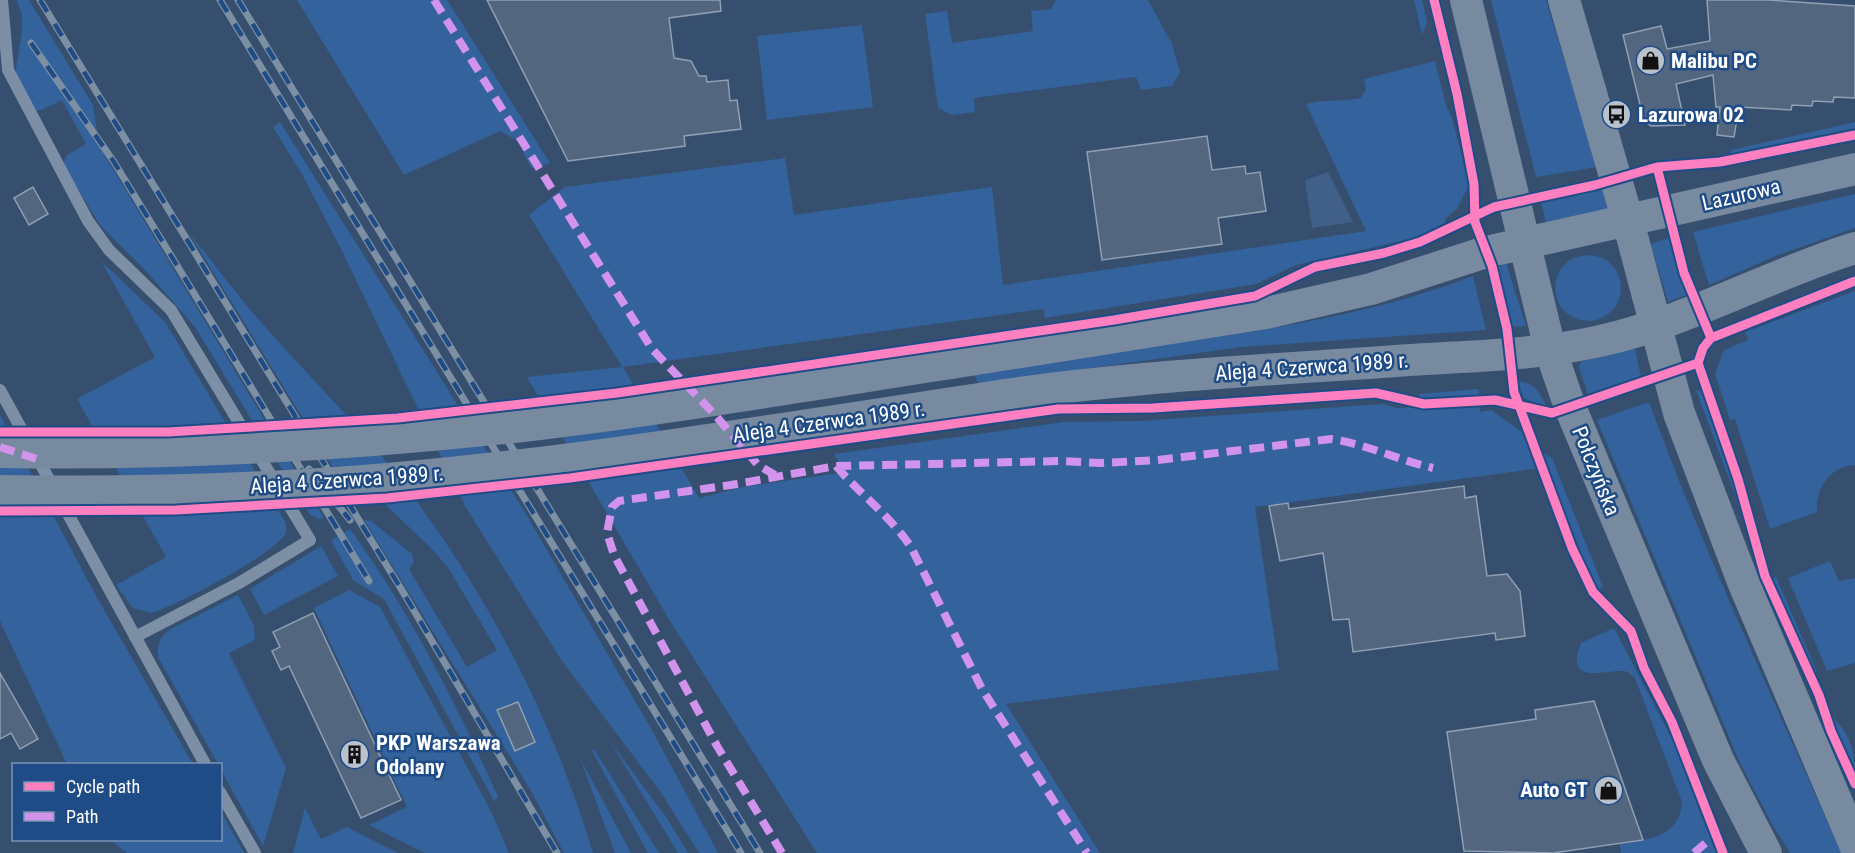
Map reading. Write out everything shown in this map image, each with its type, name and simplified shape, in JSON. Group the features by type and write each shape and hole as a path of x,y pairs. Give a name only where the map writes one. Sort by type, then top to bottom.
{"main road":[{"name":"Połczyńska","path":"1466,0 1551,349 1575,420 1718,760 1766,853"},
{"path":"1564,0 1628,221 1679,413 1744,584 1855,845"},
{"name":"Lazurowa","path":"1628,221 1855,169"},
{"name":"Aleja 4 Czerwca 1989 r.","path":"0,452 210,450 411,437 574,419 1266,313 1371,289 1486,252 1525,242 1628,221"},
{"path":"1655,325 1711,305 1810,263 1855,248"},
{"name":"Aleja 4 Czerwca 1989 r.","path":"0,491 209,490 387,479 628,452 1044,389 1147,379 1551,349 1599,341 1655,325"}],"lane":[{"path":"3,0 3,27 8,70 16,90 88,221 109,250 171,310 310,540 239,583 135,637"},
{"path":"0,390 205,763"},
{"path":"222,795 255,853"}],"shaded area":[{"path":"17,0 29,0 93,105 99,146 324,518 319,519 310,515 195,327 148,273 100,225 63,165 67,155 86,144 62,100 41,110 34,110 15,75 22,32 22,16"},
{"path":"297,0 447,0 550,163 531,168 518,141 500,131 404,175"},
{"path":"1056,0 1148,0 1172,44 1180,72 1172,86 1141,90 1136,77 974,98 975,112 952,115 938,108 925,14 947,11 952,43 1033,31 1031,11 1051,9"},
{"path":"1414,0 1422,0 1427,22 1422,35"},
{"path":"1491,0 1546,0 1597,167 1536,177"},
{"path":"862,25 873,107 767,120 757,36"},
{"path":"1435,61 1469,185 1457,209 1446,218 1445,227 1414,238 1296,265 1256,284 1045,318 1043,309 623,367 699,498 743,487 845,472 834,454 1064,422 1140,421 1383,404 1397,408 1479,405 1480,412 1491,410 1525,434 1537,467 1534,469 1255,507 1279,670 1006,704 1100,853 817,853 670,621 527,377 622,367 529,215 565,187 785,158 794,215 992,187 1003,285 1366,231 1306,104 1361,98 1366,89 1364,79"},
{"path":"280,122 526,514 653,732 718,853 699,853 662,794 562,661 465,506 341,249 303,176 273,127"},
{"path":"1855,122 1855,128 1730,154 1731,150"},
{"path":"1328,172 1353,222 1312,228 1305,180"},
{"path":"1603,189 1609,208 1546,224 1541,202"},
{"path":"1855,194 1855,228 1778,255 1709,285 1693,232"},
{"path":"189,233 266,328 376,449 426,514 456,559 485,605 535,701 557,750 593,853 564,853 530,789 364,520 371,521 412,554 414,562 409,569 467,667 497,650 449,569 432,549 370,490 353,500"},
{"path":"1669,238 1686,295 1668,302 1651,244"},
{"path":"1588,255 1600,258 1611,265 1618,276 1621,288 1618,300 1611,311 1600,318 1588,321 1576,318 1565,311 1558,300 1555,288 1558,276 1565,265 1576,258"},
{"path":"101,261 165,322 286,523 286,533 265,553 203,589 152,613 133,608 116,585 166,557 77,399 155,357"},
{"path":"1506,263 1526,326 1511,327 1497,268"},
{"path":"1473,276 1486,330 1241,347 979,384 973,373 1301,323 1405,299"},
{"path":"1855,291 1855,465 1838,470 1826,480 1819,495 1817,512 1770,529 1735,419 1730,420 1715,373 1724,350 1748,340 1745,332"},
{"path":"1635,348 1641,377 1588,395 1579,367 1581,362"},
{"path":"1516,379 1535,387 1548,408 1524,398"},
{"path":"1479,389 1479,396 1419,399 1419,394"},
{"path":"1696,390 1705,393 1737,482 1740,508"},
{"path":"1649,402 1717,573 1841,853 1790,853 1739,761 1597,420"},
{"path":"0,415 96,596 192,763 67,763 0,621"},
{"path":"1539,450 1552,458 1603,587 1596,590 1572,539"},
{"path":"350,529 393,593 431,659 498,797 494,801 384,599 353,580 331,540"},
{"path":"321,546 338,576 264,615 250,589"},
{"path":"1830,561 1839,581 1855,578 1855,663 1827,671 1788,578"},
{"path":"1776,577 1817,672 1814,673 1806,660 1771,579"},
{"path":"349,590 380,607 491,811 509,853 425,853 369,825 407,807 314,608"},
{"path":"238,595 254,625 255,640 229,653 286,768 263,846 222,772 222,763 217,763 158,657 160,641 171,629"},
{"path":"1614,628 1675,745 1716,853 1621,853 1620,844 1652,838 1669,829 1676,822 1682,802 1635,678 1625,671 1588,673 1578,665 1577,657 1581,643"},
{"path":"1833,717 1850,742 1855,774 1835,729"},
{"path":"609,740 668,820 688,853 678,853"},
{"path":"594,749 659,853 648,853 592,751"},
{"path":"580,758 631,853 615,853"},
{"path":"305,808 321,839 347,827 398,853 293,853"},
{"path":"222,814 244,853 127,853 111,841 222,841"}],"building":[{"path":"487,0 720,0 721,11 669,18 674,58 691,61 699,76 706,76 707,82 728,80 730,101 737,100 741,129 684,136 685,146 568,161"},
{"path":"1707,0 1768,0 1855,6 1855,98 1834,97 1833,102 1813,101 1812,106 1792,105 1791,110 1739,107 1734,137 1717,135 1720,107 1716,107 1713,75 1676,84 1685,125 1651,126 1644,121 1623,35 1661,26 1667,49 1710,41"},
{"path":"1207,136 1212,170 1245,166 1246,174 1260,172 1266,211 1218,218 1222,244 1102,260 1087,152"},
{"path":"33,187 48,214 29,225 14,198"},
{"path":"1464,486 1465,498 1476,496 1487,576 1507,574 1520,591 1525,636 1496,640 1495,633 1353,652 1349,619 1333,620 1323,553 1280,561 1269,506 1288,503 1289,509"},
{"name":"PKP Warszawa Odolany","path":"313,613 401,800 361,818 289,666 281,670 272,651 280,647 273,632"},
{"path":"0,673 38,739 20,749 11,733 0,739"},
{"path":"1594,701 1643,840 1553,853 1464,851 1447,732 1536,719 1535,710"},
{"path":"518,702 535,742 515,751 497,710"}],"railway":[{"path":"40,0 403,592 557,853"},
{"path":"220,0 741,853"},
{"path":"238,0 760,853"},
{"path":"31,43 114,162 369,581"},
{"path":"309,469 350,520"}],"marked path":[{"path":"434,0 652,349 716,416 758,465 775,475"},
{"path":"782,853 717,746 614,555 607,533 612,507 619,501 731,485 836,466 1062,461 1101,463 1158,460 1331,439 1433,468"},
{"path":"0,447 40,460"},
{"path":"836,466 894,525 911,547 982,689 1087,853"},
{"path":"1694,853 1716,834"}],"cycle path":[{"path":"1434,0 1457,94 1474,184 1475,222 1492,266 1507,329 1514,392 1572,548 1593,592 1631,631 1644,668 1672,722 1723,853"},
{"path":"0,432 168,432 398,418 617,393 1114,320 1255,296 1315,267 1384,253 1420,242 1494,207 1595,185 1657,167 1720,162 1855,135"},
{"path":"1657,167 1684,273 1711,338 1703,348 1698,363 1738,479 1765,576 1819,695 1831,731 1855,784"},
{"path":"1711,338 1855,281"},
{"path":"0,511 176,510 387,498 570,478 1058,409 1153,408 1376,393 1424,404 1495,400 1552,413 1698,363"}],"place":[{"name":"Malibu PC","path":"1650,61"},
{"name":"Lazurowa 02","path":"1617,115"},
{"name":"PKP Warszawa Odolany","path":"355,755"},
{"name":"Auto GT","path":"1609,790"}]}
